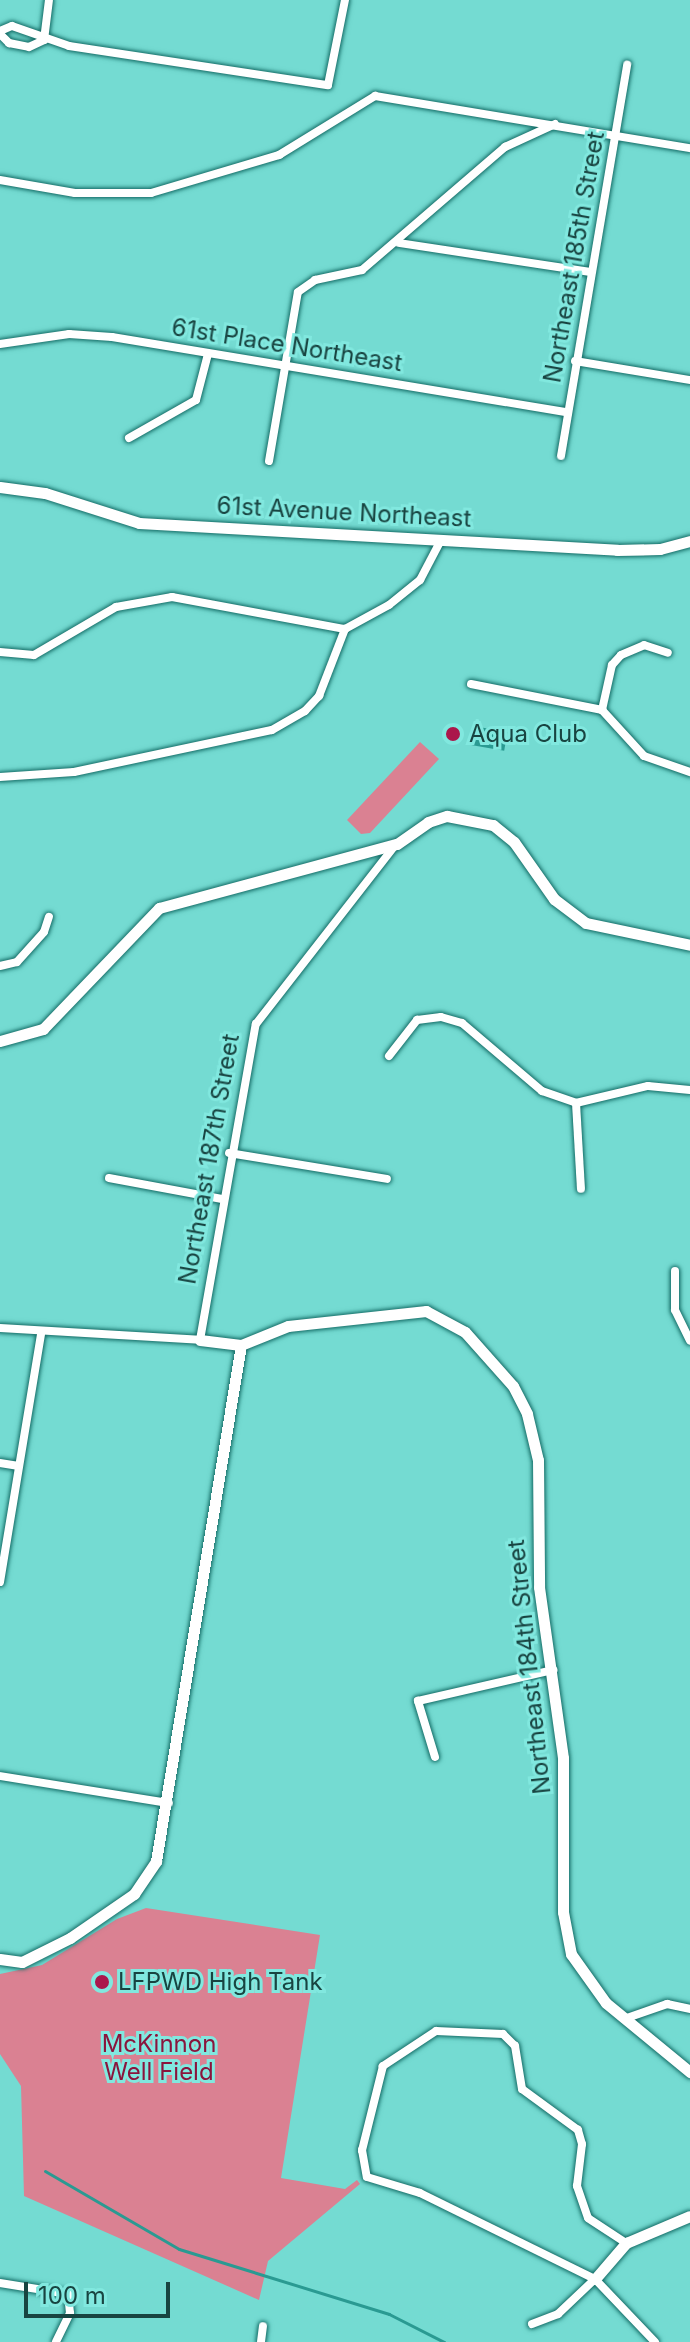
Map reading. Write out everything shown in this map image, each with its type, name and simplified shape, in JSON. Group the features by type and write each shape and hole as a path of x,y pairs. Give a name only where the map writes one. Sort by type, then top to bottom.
{"street":[{"path":"44,40 49,0"},
{"path":"44,40 29,47 9,43 0,33 12,26 32,30 44,40 328,85 345,0"},
{"name":"Northeast 185th Street","path":"561,456 627,65"},
{"path":"0,180 75,193 151,193 279,155 375,96 690,148"},
{"path":"269,461 298,292 315,280 362,270 399,243 505,147 556,124"},
{"path":"399,243 590,272"},
{"name":"61st Place Northeast","path":"0,344 88,334 567,412"},
{"path":"129,438 196,400 208,354"},
{"path":"575,361 690,380"},
{"name":"61st Avenue Northeast","path":"0,487 45,493 139,523 641,551 690,541"},
{"path":"0,777 74,772 272,730 305,711 319,696 345,629 404,595 426,571 441,540"},
{"path":"0,652 34,655 116,607 160,598 188,598 345,629"},
{"path":"602,710 612,665 621,655 644,645 668,653"},
{"path":"471,684 602,710 644,756 690,772"},
{"path":"0,1041 43,1029 159,908 397,844 428,822 447,816 485,821 514,842 554,899 572,916 604,929 690,945"},
{"name":"Northeast 187th Street","path":"200,1340 229,1153 256,1024 397,844"},
{"path":"0,966 17,962 44,932 49,917"},
{"path":"389,1056 417,1020 441,1017 462,1023 542,1091 576,1103 648,1086 690,1090"},
{"path":"576,1103 581,1189"},
{"path":"229,1153 387,1179"},
{"path":"109,1178 222,1199"},
{"path":"675,1271 675,1310 690,1341"},
{"name":"Northeast 184th Street","path":"241,1345 288,1326 414,1310 443,1317 465,1332 513,1386 527,1414 538,1460 539,1587 563,1758 566,1935 582,1976 624,2019 690,2072"},
{"path":"0,1328 241,1345 169,1803 156,1861 134,1894 47,1951 22,1962 0,1959"},
{"path":"0,1582 41,1333"},
{"path":"0,1463 19,1466"},
{"path":"435,1757 418,1701 553,1670"},
{"path":"0,1776 169,1803"},
{"path":"624,2019 667,2004 690,2009"},
{"path":"626,2243 588,2218 577,2186 582,2144 578,2130 522,2089 515,2046 503,2034 436,2031 383,2066 362,2150 367,2177 420,2193 595,2279 655,2342"},
{"path":"532,2324 558,2314 595,2279 626,2243 690,2216"},
{"path":"0,2283 68,2294 70,2313 56,2342"},
{"path":"261,2342 263,2326"}],"green space":[{"path":"420,742 439,759 370,833 361,834 347,820"},
{"name":"McKinnon Well Field","path":"146,1908 320,1935 281,2178 345,2189 357,2180 360,2184 268,2261 259,2300 24,2196 21,2086 0,2054 0,1974 42,1965 117,1919"}],"shaded area":[{"path":"473,726 507,732 504,751 470,745"}],"waterway":[{"path":"45,2171 179,2249 389,2314 444,2342"}],"place":[{"name":"Aqua Club","path":"453,734"},
{"name":"LFPWD High Tank","path":"102,1982"}]}
